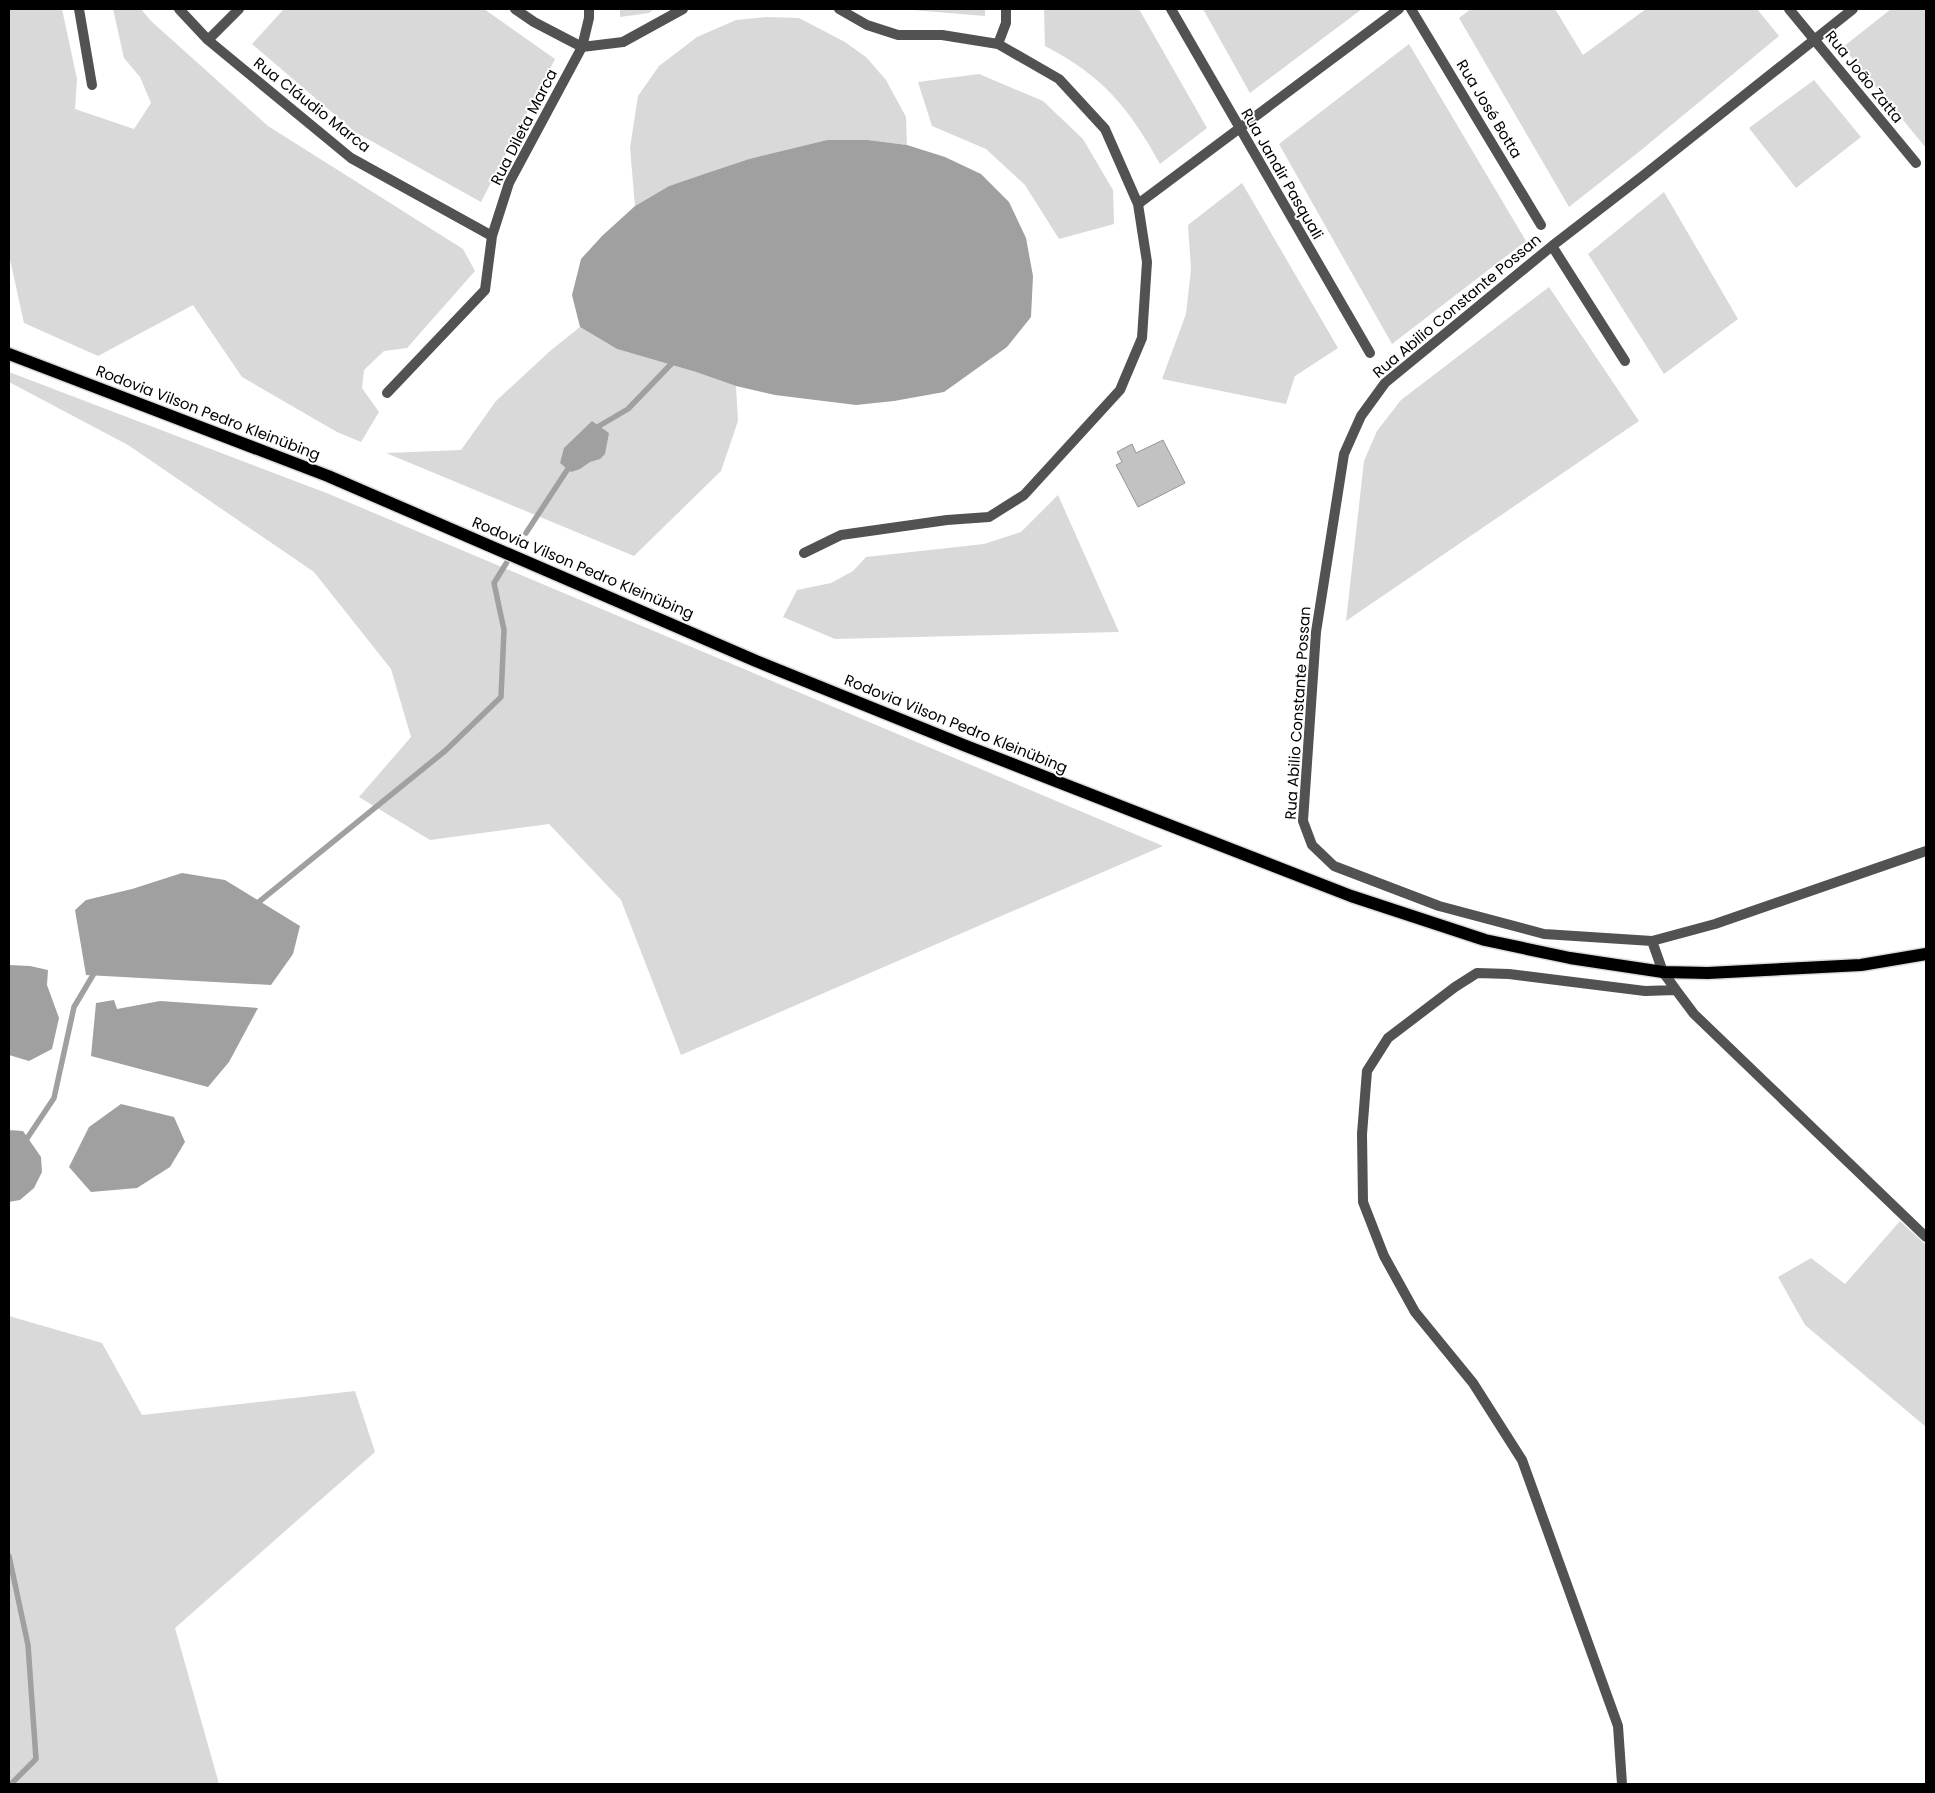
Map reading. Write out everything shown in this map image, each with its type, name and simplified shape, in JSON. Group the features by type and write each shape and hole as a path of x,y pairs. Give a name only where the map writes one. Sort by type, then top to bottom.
{"main road":[{"name":"Rodovia Vilson Pedro Kleinübing","path":"9,354 328,476 756,661 975,750 1351,896 1485,940 1570,958 1663,972 1708,973 1862,965 1926,954"}],"street":[{"path":"79,9 92,85"},
{"name":"Rua Cláudio Marca","path":"179,9 208,40 351,158 492,236"},
{"path":"208,40 239,9"},
{"path":"515,9 534,22 582,47 623,42 683,9"},
{"name":"Rua Dileta Marca","path":"387,393 485,290 492,236 509,183 582,47 589,18 589,9"},
{"path":"804,553 841,535 947,520 989,517 1024,495 1120,390 1142,338 1147,262 1138,204 1105,129 1059,79 998,44 942,35 898,35 867,25 839,9"},
{"path":"998,44 1006,23 1006,9"},
{"name":"Rua Jandir Pasquali","path":"1170,9 1370,353"},
{"path":"1138,204 1399,9"},
{"name":"Rua José Botta","path":"1411,9 1541,225"},
{"name":"Rua João Zatta","path":"1789,9 1916,163"},
{"name":"Rua Abilio Constante Possan","path":"1853,9 1552,246 1385,383 1361,416 1344,454 1316,632 1303,821 1312,845 1334,866 1438,906 1544,934 1652,941 1715,924 1926,851"},
{"path":"1552,246 1624,361"},
{"path":"1652,941 1663,972 1694,1014 1926,1237"},
{"path":"1622,1784 1618,1726 1522,1460 1473,1383 1415,1312 1384,1256 1363,1202 1362,1134 1367,1070 1388,1038 1455,987 1477,973 1509,974 1645,991 1676,990"}],"shaded area":[{"path":"9,9 62,9 77,79 75,109 134,129 151,103 140,77 124,58 113,9 141,9 151,21 268,126 463,249 475,271 407,348 384,351 364,370 362,388 379,412 361,442 337,432 242,377 193,305 98,356 24,323 9,255"},
{"path":"284,9 484,9 555,59 481,202 355,132 252,44"},
{"path":"620,9 654,9 649,13 620,17"},
{"path":"900,9 985,9 985,16"},
{"path":"1044,9 1139,9 1207,128 1160,164 1137,126 1113,95 1083,69 1045,46"},
{"path":"1203,9 1362,9 1250,93"},
{"path":"1471,9 1555,9 1583,55 1646,9 1757,9 1779,36 1569,207 1459,18"},
{"path":"1891,9 1926,9 1926,148 1843,47"},
{"path":"766,17 799,18 845,42 866,57 886,80 906,117 907,145 868,140 827,140 749,159 669,186 635,206 630,148 638,96 659,66 697,37 736,20"},
{"path":"1409,44 1526,241 1392,344 1279,144"},
{"path":"979,74 1043,101 1083,139 1113,190 1114,224 1059,239 1025,185 986,149 932,126 918,82"},
{"path":"1814,80 1861,137 1796,188 1749,128"},
{"path":"827,140 868,140 907,145 945,157 981,174 1009,202 1026,238 1033,276 1031,317 1007,347 944,392 894,401 856,405 775,395 736,386 617,349 580,327 572,295 581,259 602,236 635,206 669,186 749,159"},
{"path":"1242,183 1338,348 1295,376 1286,404 1162,379 1186,314 1191,269 1188,225"},
{"path":"1664,192 1738,319 1664,374 1588,254"},
{"path":"1549,287 1639,421 1346,621 1364,461 1377,431 1401,400"},
{"path":"580,327 617,349 736,386 738,421 721,471 634,556 386,453 461,450 496,401 550,351"},
{"path":"9,372 329,494 1163,846 681,1055 621,900 549,824 430,840 359,797 411,737 391,669 314,572 128,445 9,382"},
{"path":"592,421 609,433 605,454 600,459 571,472 560,463 564,448"},
{"path":"1058,495 1119,632 835,639 783,617 797,590 831,583 853,571 866,557 984,544 1021,532"},
{"path":"182,873 225,880 300,926 293,954 271,985 86,975 75,910 86,900 132,889"},
{"path":"9,965 30,966 48,970 47,985 59,1018 52,1049 29,1061 9,1055"},
{"path":"114,1000 117,1009 160,1001 258,1008 229,1062 208,1087 91,1056 96,1003"},
{"path":"121,1104 174,1117 185,1142 170,1167 137,1188 91,1192 69,1167 89,1127"},
{"path":"9,1130 23,1131 41,1157 42,1172 34,1188 20,1200 9,1202"},
{"path":"1900,1221 1926,1245 1926,1427 1805,1325 1778,1277 1811,1258 1845,1284"},
{"path":"9,1316 102,1343 142,1415 355,1391 375,1452 175,1628 219,1784 9,1784"}],"building":[{"path":"1163,440 1185,483 1138,507 1116,465 1122,462 1117,452 1132,444 1136,453"}],"waterway":[{"path":"594,429 628,409 676,359"},
{"path":"526,533 571,464"},
{"path":"255,905 445,751 501,697 504,630 494,583 507,562"},
{"path":"24,1143 54,1098 74,1007 96,970"},
{"path":"9,1556 28,1645 36,1759 11,1784"}]}
